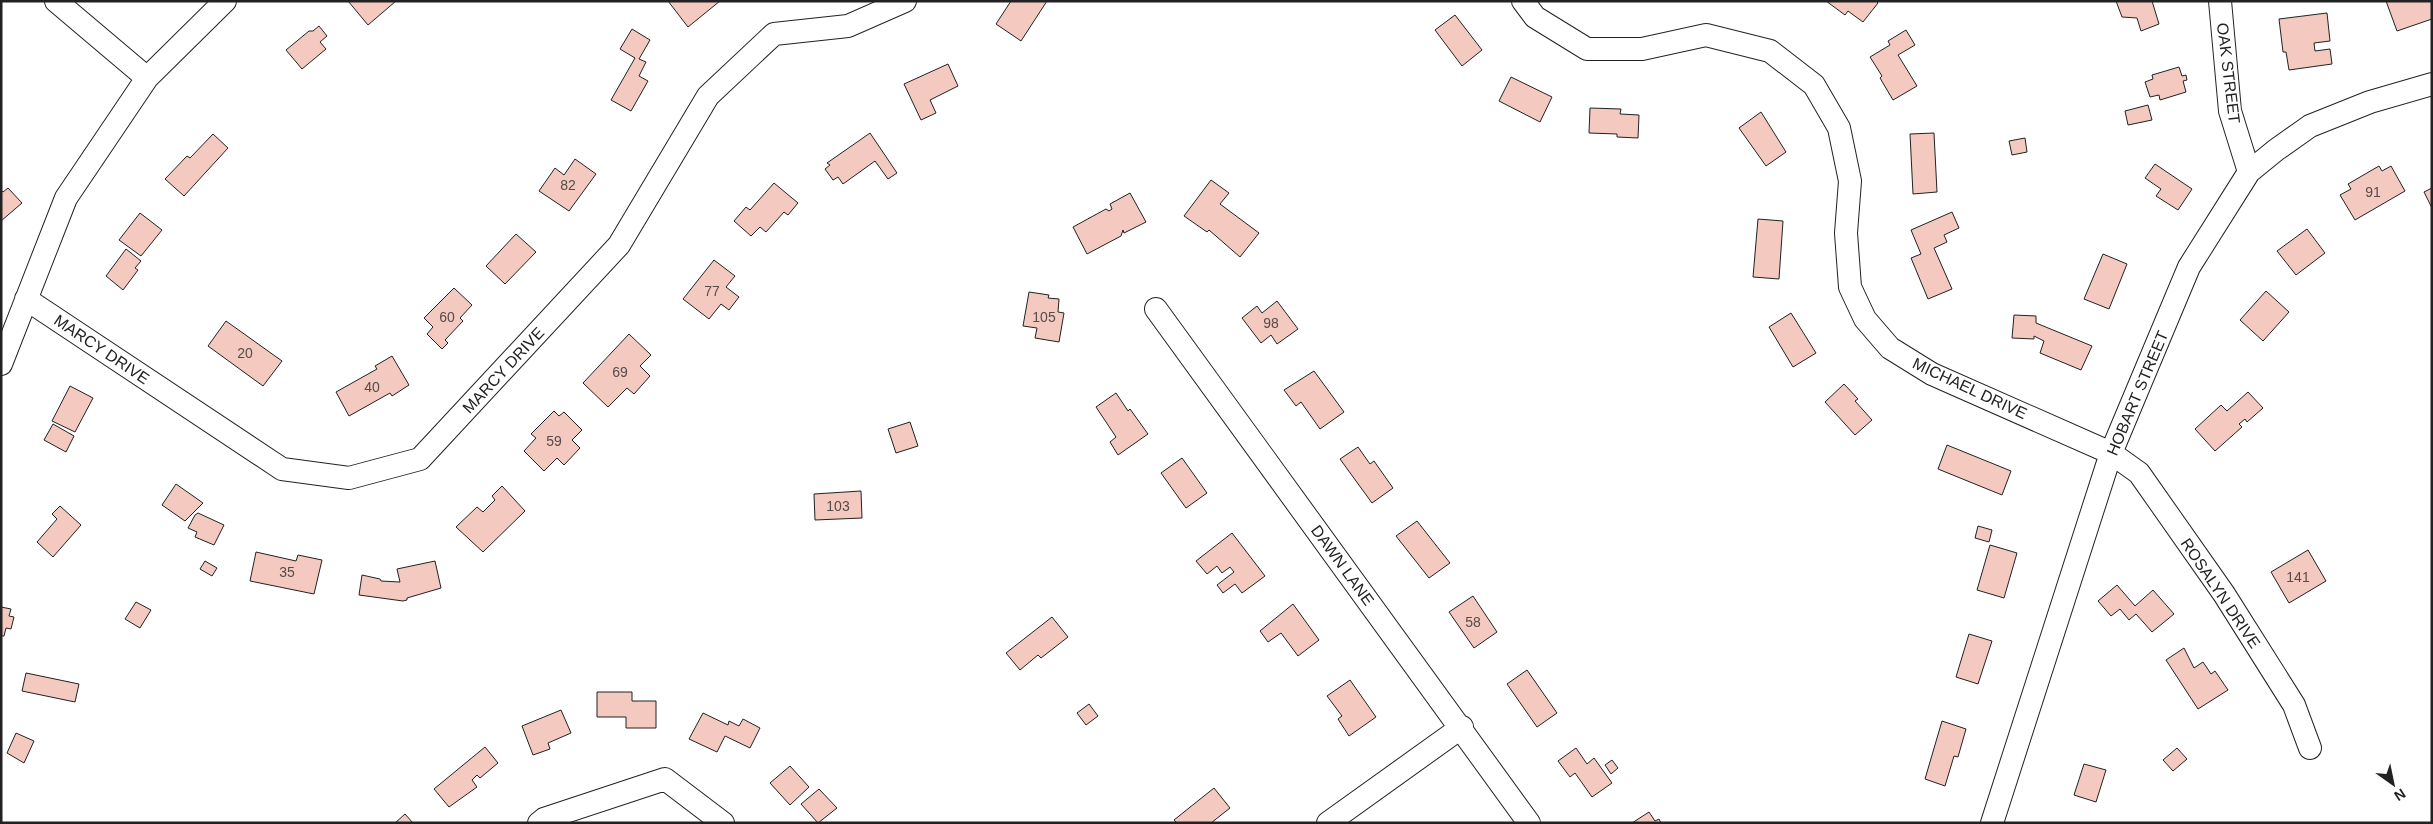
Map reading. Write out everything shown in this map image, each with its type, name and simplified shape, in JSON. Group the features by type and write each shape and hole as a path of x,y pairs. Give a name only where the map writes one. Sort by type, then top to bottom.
{"street":[{"path":"56,1 147,78"},
{"path":"1,364 66,198 147,78 225,1"},
{"name":"MARCY DRIVE","path":"26,299 282,469 349,478 420,459 619,246 708,96 774,34 848,26 905,1"},
{"name":"MICHAEL DRIVE","path":"1523,1 1535,17 1587,49 1642,49 1706,35 1770,52 1814,85 1840,128 1850,181 1846,233 1850,287 1865,319 1890,348 1932,374 2111,452"},
{"name":"OAK STREET","path":"2220,1 2230,111 2249,172"},
{"name":"HOBART STREET","path":"1992,823 2111,452 2189,267 2249,172 2276,150 2310,126 2370,102 2432,84"},
{"name":"DAWN LANE","path":"1156,309 1530,823"},
{"name":"ROSALYN DRIVE","path":"2111,452 2139,473 2224,594 2294,705 2310,748"},
{"path":"1328,823 1462,727"},
{"path":"540,823 544,819 665,779 723,823"}],"building":[{"path":"348,1 396,1 368,25"},
{"path":"668,1 720,1 688,27"},
{"path":"1011,1 1047,1 1021,41 996,24"},
{"path":"1826,1 1876,1 1878,3 1863,22 1848,11 1845,15"},
{"path":"2116,1 2152,1 2159,24 2141,31 2137,18 2122,17"},
{"path":"2386,1 2432,1 2432,19 2397,31"},
{"path":"2327,13 2330,41 2314,43 2315,51 2330,49 2332,64 2289,70 2286,52 2283,52 2279,19"},
{"path":"1455,15 1482,50 1462,66 1435,30"},
{"path":"319,26 327,36 320,42 326,49 302,69 286,50 309,31 313,31"},
{"path":"632,29 650,40 639,59 646,62 639,76 648,81 631,111 611,100 635,58 620,49"},
{"path":"1906,30 1915,45 1898,55 1917,86 1893,100 1880,78 1882,76 1870,57 1890,45 1888,41"},
{"path":"948,64 958,86 930,100 936,113 921,120 904,84"},
{"path":"2179,67 2182,76 2186,75 2187,80 2183,81 2186,92 2160,100 2159,95 2150,97 2145,82 2153,79 2152,75"},
{"path":"1511,77 1552,97 1540,122 1499,101"},
{"path":"2148,105 2152,120 2128,125 2125,111"},
{"path":"1590,108 1621,109 1620,114 1639,115 1638,138 1617,137 1617,134 1589,133"},
{"path":"1761,112 1786,152 1766,166 1739,128"},
{"path":"870,133 897,173 888,179 875,161 843,184 838,177 833,180 825,169 830,165 827,163"},
{"path":"1934,133 1937,192 1913,194 1910,134"},
{"path":"213,134 228,148 184,196 165,179 187,156 190,158"},
{"path":"2025,138 2027,152 2012,155 2009,141"},
{"path":"575,159 596,174 569,211 539,191 555,168 564,175"},
{"path":"2155,164 2192,189 2178,210 2156,196 2161,189 2145,178"},
{"path":"2379,166 2382,171 2391,166 2405,191 2355,220 2340,195 2351,189 2348,184"},
{"path":"1211,180 1229,193 1220,204 1259,233 1240,257 1209,230 1207,232 1184,216"},
{"path":"774,183 798,203 788,215 784,212 766,232 760,227 751,236 734,221 746,207 750,210"},
{"path":"8,188 22,203 1,221 1,190 3,192"},
{"path":"2432,188 2432,208 2424,192"},
{"path":"1130,193 1146,222 1124,233 1123,230 1121,236 1087,254 1073,227 1106,209 1109,211 1112,209 1110,204"},
{"path":"1952,212 1959,228 1944,235 1947,242 1934,248 1952,289 1928,299 1911,258 1921,254 1911,230"},
{"path":"140,213 162,230 141,256 119,240"},
{"path":"1758,219 1783,221 1779,279 1753,277"},
{"path":"2307,229 2325,253 2296,275 2277,251"},
{"path":"516,234 536,252 505,284 486,266"},
{"path":"126,249 141,261 135,268 138,270 123,290 106,276"},
{"path":"2103,254 2127,264 2109,309 2084,299"},
{"path":"714,260 735,276 726,287 739,297 729,310 721,304 709,319 683,299"},
{"path":"454,288 472,305 460,318 463,321 445,340 448,343 442,349 427,334 433,327 424,318"},
{"path":"2266,291 2289,312 2263,341 2240,320"},
{"path":"1029,292 1049,295 1048,298 1059,299 1058,312 1064,313 1059,342 1035,338 1037,328 1023,326"},
{"path":"1277,301 1298,329 1277,344 1271,335 1261,343 1242,318 1257,306 1262,313"},
{"path":"1791,313 1816,353 1793,367 1769,327"},
{"path":"2014,315 2036,316 2036,323 2092,346 2081,370 2040,353 2044,341 2034,336 2034,339 2012,338"},
{"path":"226,321 282,361 263,386 208,346"},
{"path":"629,334 651,355 640,366 650,376 634,394 627,388 608,407 583,383"},
{"path":"392,356 409,385 392,396 390,393 349,416 336,392 377,369 375,366"},
{"path":"1314,371 1344,412 1320,429 1301,402 1296,406 1284,390"},
{"path":"1844,384 1858,399 1855,401 1872,420 1855,435 1825,402"},
{"path":"70,386 93,398 75,432 52,421"},
{"path":"2248,392 2263,408 2247,422 2245,419 2239,424 2242,427 2215,451 2195,429 2221,405 2227,411"},
{"path":"1116,393 1128,411 1130,409 1148,434 1118,455 1110,442 1116,437 1096,407"},
{"path":"554,411 559,416 564,412 582,430 572,440 580,448 564,465 557,458 544,471 524,451 536,438 531,434"},
{"path":"910,422 918,446 896,453 888,429"},
{"path":"53,424 74,436 66,452 44,440"},
{"path":"1947,445 2011,471 2002,495 1938,469"},
{"path":"1358,447 1370,464 1374,461 1393,488 1372,503 1340,459"},
{"path":"1182,458 1207,493 1186,508 1161,473"},
{"path":"176,484 203,503 185,521 162,505"},
{"path":"502,486 525,511 483,552 456,527 477,507 483,512 495,500 492,496"},
{"path":"861,491 862,518 815,520 814,494"},
{"path":"60,506 81,525 53,557 37,542 57,519 52,514"},
{"path":"198,513 224,525 214,545 195,537 197,532 188,528"},
{"path":"1417,521 1450,563 1429,578 1396,536"},
{"path":"1978,526 1992,530 1989,542 1975,538"},
{"path":"1232,533 1265,576 1242,593 1235,584 1223,593 1217,585 1234,572 1230,567 1222,573 1217,566 1207,574 1196,561"},
{"path":"1990,545 2017,553 2004,598 1977,590"},
{"path":"2308,550 2326,581 2289,603 2271,572"},
{"path":"256,552 296,561 298,555 322,560 314,594 250,581"},
{"path":"205,561 217,568 212,576 200,569"},
{"path":"435,561 441,588 407,598 407,600 403,601 359,595 362,575 380,579 381,581 400,582 397,569"},
{"path":"2117,585 2135,606 2153,590 2174,614 2152,632 2136,614 2129,620 2120,609 2111,616 2098,601"},
{"path":"1473,596 1497,632 1474,648 1449,612"},
{"path":"136,602 151,610 140,628 125,619"},
{"path":"1293,604 1319,640 1298,656 1281,633 1268,642 1260,631"},
{"path":"1,607 11,609 9,616 14,617 11,629 6,628 4,636 1,636"},
{"path":"1052,617 1068,637 1041,658 1038,655 1020,670 1006,653"},
{"path":"1969,634 1992,641 1978,684 1956,677"},
{"path":"2184,648 2194,668 2203,662 2211,674 2215,671 2228,690 2198,709 2166,660"},
{"path":"1527,670 1557,713 1537,727 1507,684"},
{"path":"26,673 79,684 75,702 22,691"},
{"path":"1350,680 1376,717 1349,736 1338,719 1342,716 1327,696"},
{"path":"597,692 632,692 632,701 656,701 656,728 626,728 626,717 597,717"},
{"path":"1089,704 1098,716 1086,725 1077,713"},
{"path":"561,710 571,733 548,743 550,749 533,755 522,726"},
{"path":"703,713 728,725 729,721 739,726 743,719 760,728 750,748 725,736 717,752 689,739"},
{"path":"1942,721 1966,729 1958,757 1954,756 1945,786 1925,779"},
{"path":"16,733 34,741 24,763 7,753"},
{"path":"485,747 498,763 480,778 477,775 472,780 477,787 449,807 434,789"},
{"path":"1576,748 1587,764 1594,758 1612,783 1592,797 1575,773 1570,777 1558,761"},
{"path":"2177,748 2187,759 2173,771 2163,760"},
{"path":"1612,760 1618,768 1611,774 1605,765"},
{"path":"2084,764 2106,770 2096,802 2074,795"},
{"path":"790,766 809,787 790,805 770,783"},
{"path":"1214,788 1230,808 1211,823 1177,823 1174,820"},
{"path":"819,789 837,808 818,823 801,804"},
{"path":"1649,812 1655,821 1659,819 1661,823 1632,823"},
{"path":"405,814 413,823 395,823"}]}
